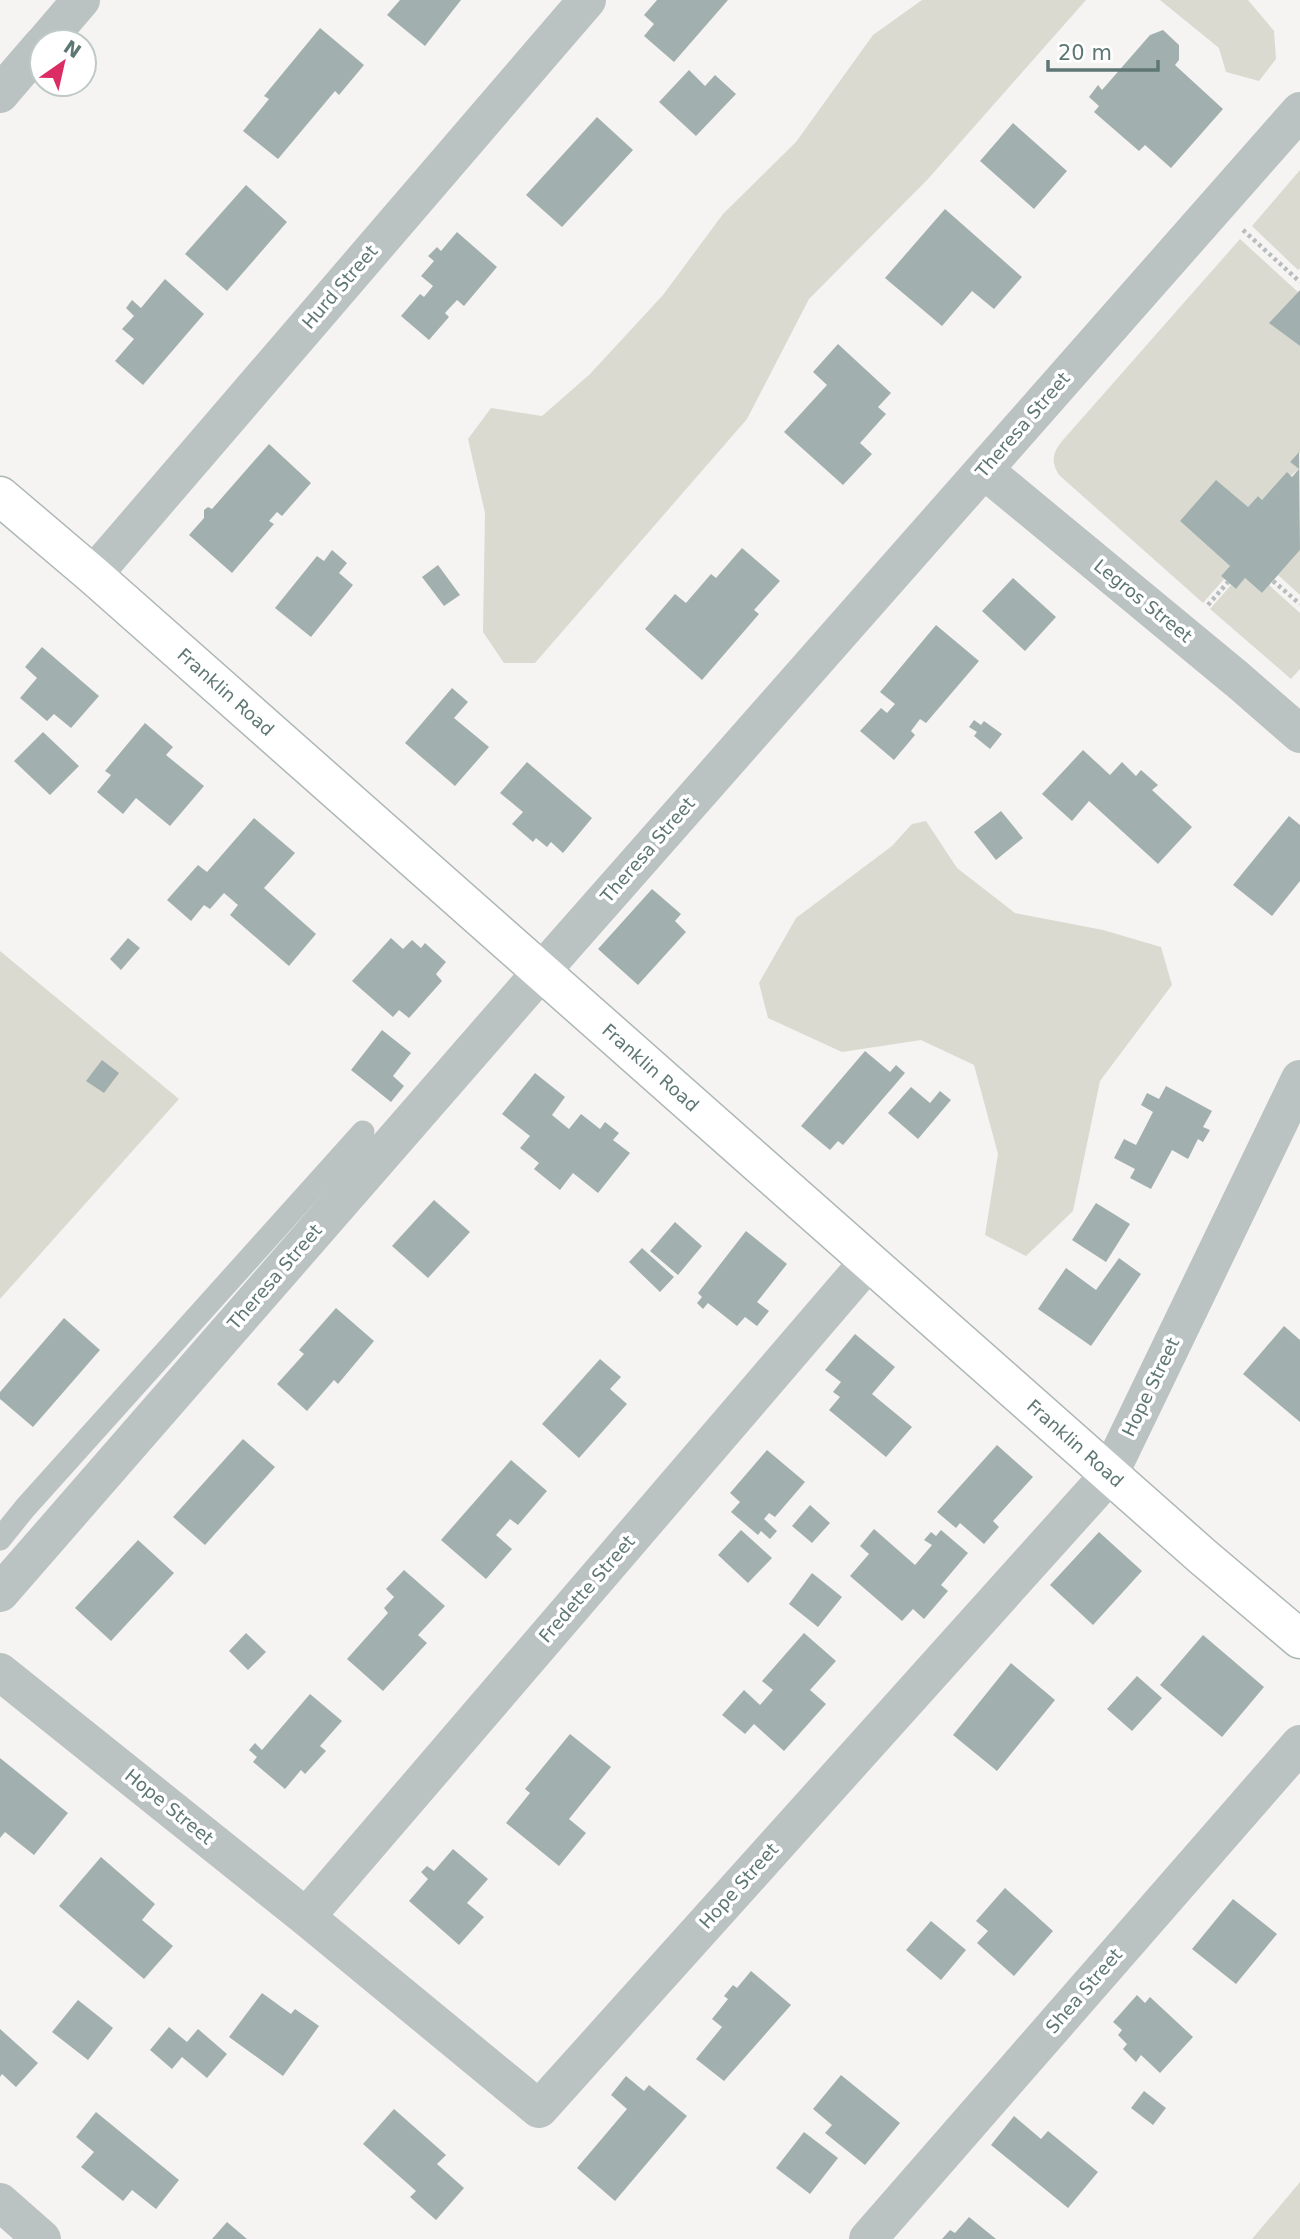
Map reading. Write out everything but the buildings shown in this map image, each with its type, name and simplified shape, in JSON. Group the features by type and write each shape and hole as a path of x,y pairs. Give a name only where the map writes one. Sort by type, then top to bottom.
{"main road":[{"name":"Franklin Road","path":"0,496 93,575 1109,1475 1300,1639"}],"street":[{"path":"57,28 81,0"},
{"name":"Hurd Street","path":"93,575 587,0"},
{"path":"0,94 28,61"},
{"name":"Theresa Street","path":"0,1594 541,972 1300,111"},
{"name":"Legros Street","path":"984,470 1300,734"},
{"name":"Hope Street","path":"0,1672 306,1917 539,2109 1109,1475 1300,1079"},
{"name":"Fredette Street","path":"306,1917 868,1262"},
{"name":"Shea Street","path":"868,2239 1300,1744"},
{"path":"0,2202 42,2239"}],"lane":[{"path":"0,1539 363,1132"}],"path":[{"path":"1242,229 1300,281"},
{"path":"1273,581 1300,604"},
{"path":"1203,610 1228,582"}],"shaded area":[{"path":"922,0 1086,0 928,179 809,299 747,419 535,663 504,663 483,632 485,513 468,439 491,408 542,416 590,374 663,295 723,214 796,142 873,35"},
{"path":"1160,0 1248,0 1274,31 1276,59 1259,81 1226,72 1219,48"},
{"path":"1300,170 1300,268 1298,270 1252,226"},
{"path":"1240,239 1298,292 1270,323 1300,346 1300,453 1290,462 1299,469 1262,500 1258,496 1248,507 1180,521 1230,566 1221,576 1224,579 1203,603 1059,475 1054,465 1054,457 1063,440"},
{"path":"1300,550 1300,595 1278,575"},
{"path":"1245,578 1262,593 1269,585 1300,613 1300,669 1291,679 1210,609 1231,585 1236,589"},
{"path":"926,821 957,868 1015,913 1103,930 1161,947 1172,985 1100,1081 1073,1211 1026,1256 985,1235 998,1154 974,1065 921,1040 842,1052 768,1018 759,983 796,918 892,846 912,824"},
{"path":"0,951 179,1099 0,1299"},
{"path":"1300,2182 1300,2239 1252,2239"}]}
